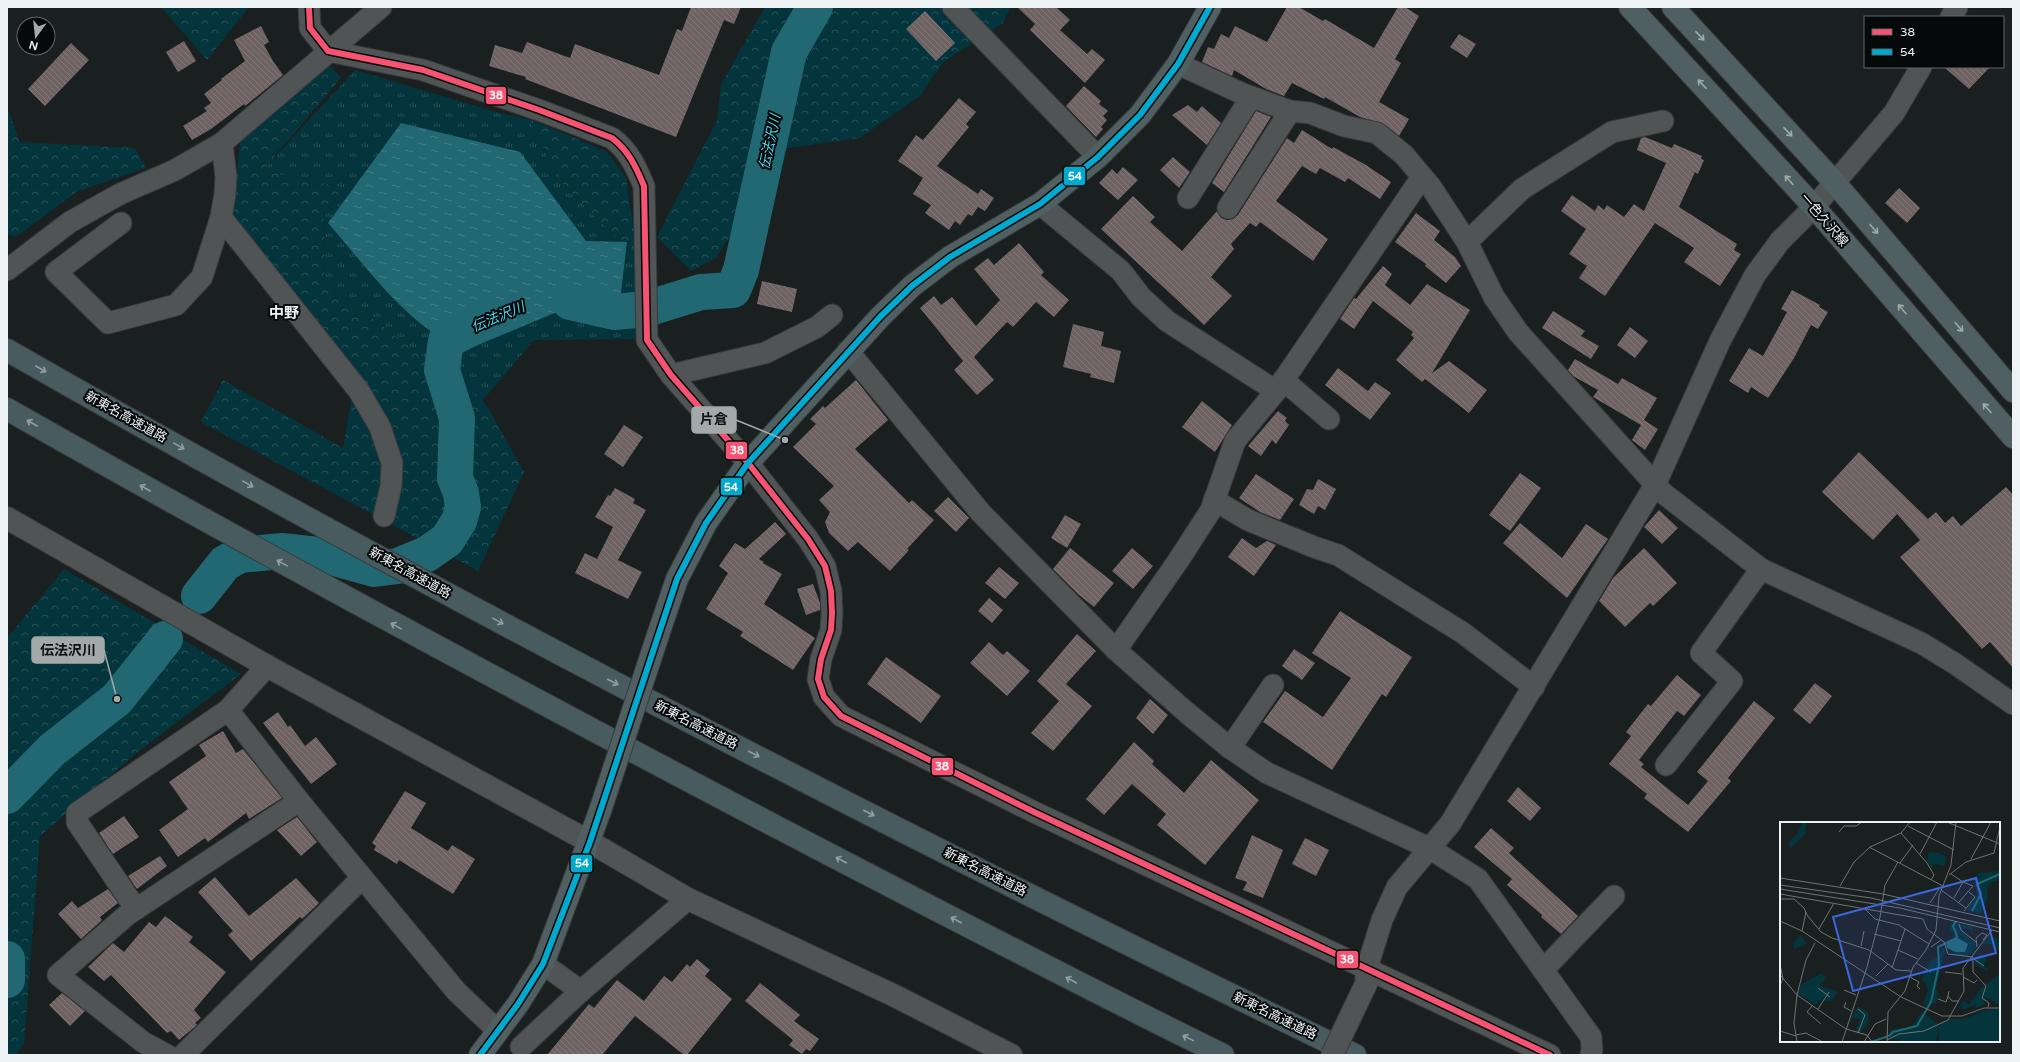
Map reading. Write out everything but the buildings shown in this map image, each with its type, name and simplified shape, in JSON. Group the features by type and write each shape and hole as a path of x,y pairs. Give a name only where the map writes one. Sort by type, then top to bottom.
{"highway":[{"name":"新東名高速道路","path":"7,350 213,465 564,657 1102,933 1355,1055"},
{"path":"7,409 179,507 431,645 1085,988 1223,1055"}],"main road":[{"path":"480,1055 518,1004 543,964 590,842 677,579 706,523 748,463 848,351 912,286 950,257 1040,204 1098,157 1140,115 1178,64 1210,7"},
{"name":"一色久沢線","path":"1630,7 1814,207 2013,437"},
{"path":"1673,7 1835,183 2013,390"}],"street":[{"path":"309,7 310,28 328,51 423,70 539,110 612,138 635,163 644,186 647,340 671,375 748,463 808,539 825,566 831,591 831,630 821,659 818,679 824,697 841,716 1366,976 1550,1055"},
{"path":"10,263 70,222 120,194 175,170 222,143 381,7"},
{"path":"953,7 1098,157"},
{"path":"1952,16 1956,7"},
{"path":"1178,64 1251,97 1290,111 1310,113 1344,126 1377,133 1404,155 1431,187 1467,242 1494,297 1518,332 1655,485 1762,569 1922,643 1954,663 2013,704"},
{"path":"1332,1055 1366,976 1382,920 1397,887 1450,824 1655,485 1720,341 1755,274 1780,241 1814,207 1894,113 1920,68"},
{"path":"1188,198 1251,97"},
{"path":"1228,208 1290,111"},
{"path":"1467,242 1522,189 1612,132 1663,121"},
{"path":"121,223 56,272 108,323 176,305 202,277 221,217 225,194 226,177 222,143"},
{"path":"1116,650 1178,561 1211,510 1235,441 1280,386 1422,177"},
{"path":"1040,204 1121,271 1141,297 1167,321 1280,386 1329,419"},
{"path":"221,217 359,391 380,427 392,462 391,486 384,516"},
{"path":"671,375 765,353 817,327 832,315"},
{"path":"848,351 981,513 1116,650 1186,712 1230,748 1267,773 1429,848 1478,879 1591,1037 1591,1055"},
{"path":"1214,500 1248,520 1314,547 1338,555 1464,633 1534,687"},
{"path":"7,518 267,666 590,842 688,899 893,995 1011,1055"},
{"path":"1666,765 1732,681 1701,653 1762,569"},
{"path":"136,909 77,822 77,813 228,710 267,666"},
{"path":"1230,748 1273,685"},
{"path":"228,710 299,801 456,991 498,1031"},
{"path":"167,1055 143,1042 58,975 136,909 299,801"},
{"path":"183,1055 362,878"},
{"path":"1543,970 1614,896"},
{"path":"522,1047 581,991 688,899"},
{"path":"543,964 581,991"}],"green space":[{"path":"161,7 249,7 207,60"},
{"path":"765,7 1011,7 1002,24 943,62 921,95 860,138 768,151 760,189 716,258 691,271 657,237 717,120 721,84"},
{"path":"329,65 341,78 262,171 346,188 324,214 325,283 486,404 524,472 478,571 201,422 223,380 343,448 352,395 233,212 240,140"},
{"path":"355,70 500,113 529,119 559,180 638,259 635,339 534,340 482,401 325,283 324,214 346,188 262,171"},
{"path":"7,107 20,142 135,148 146,168 76,192 16,237 7,234"},
{"path":"529,119 606,151 626,178 638,259 559,180"},
{"path":"64,569 241,674 139,751 40,836 24,1044 15,1055 7,1055 7,638"}],"water":[{"path":"401,123 520,152 586,241 627,242 617,326 559,311 466,350 446,341 426,328 408,313 374,277 328,223"}],"waterway":[{"name":"伝法沢川","path":"570,302 614,312 646,309 701,292 733,290 741,270 789,52 815,7"},
{"name":"伝法沢川","path":"199,596 225,563 240,555 282,551 327,556 374,569 398,566 427,554 447,540 459,521 463,507 461,493 455,478 457,418 442,370 446,341 489,319"},
{"name":"伝法沢川","path":"7,796 52,750 117,699 165,639"},
{"name":"伝法沢川","path":"7,959 7,980"}],"transit line":[{"name":"38","path":"309,7 310,28 328,51 423,70 539,110 612,138 623,148 635,166 644,186 647,340 671,375 748,463 808,539 825,566 831,591 831,630 821,659 818,679 824,697 841,716 1034,812 1550,1055"},
{"name":"54","path":"480,1055 518,1004 543,964 590,842 677,579 706,523 748,463 880,317 912,286 950,257 1040,204 1098,157 1140,115 1178,64 1210,7"}],"place":[{"name":"片倉","path":"785,440"},
{"name":"伝法沢川","path":"117,699"}],"district":[{"name":"中野","path":"284,313"}]}
